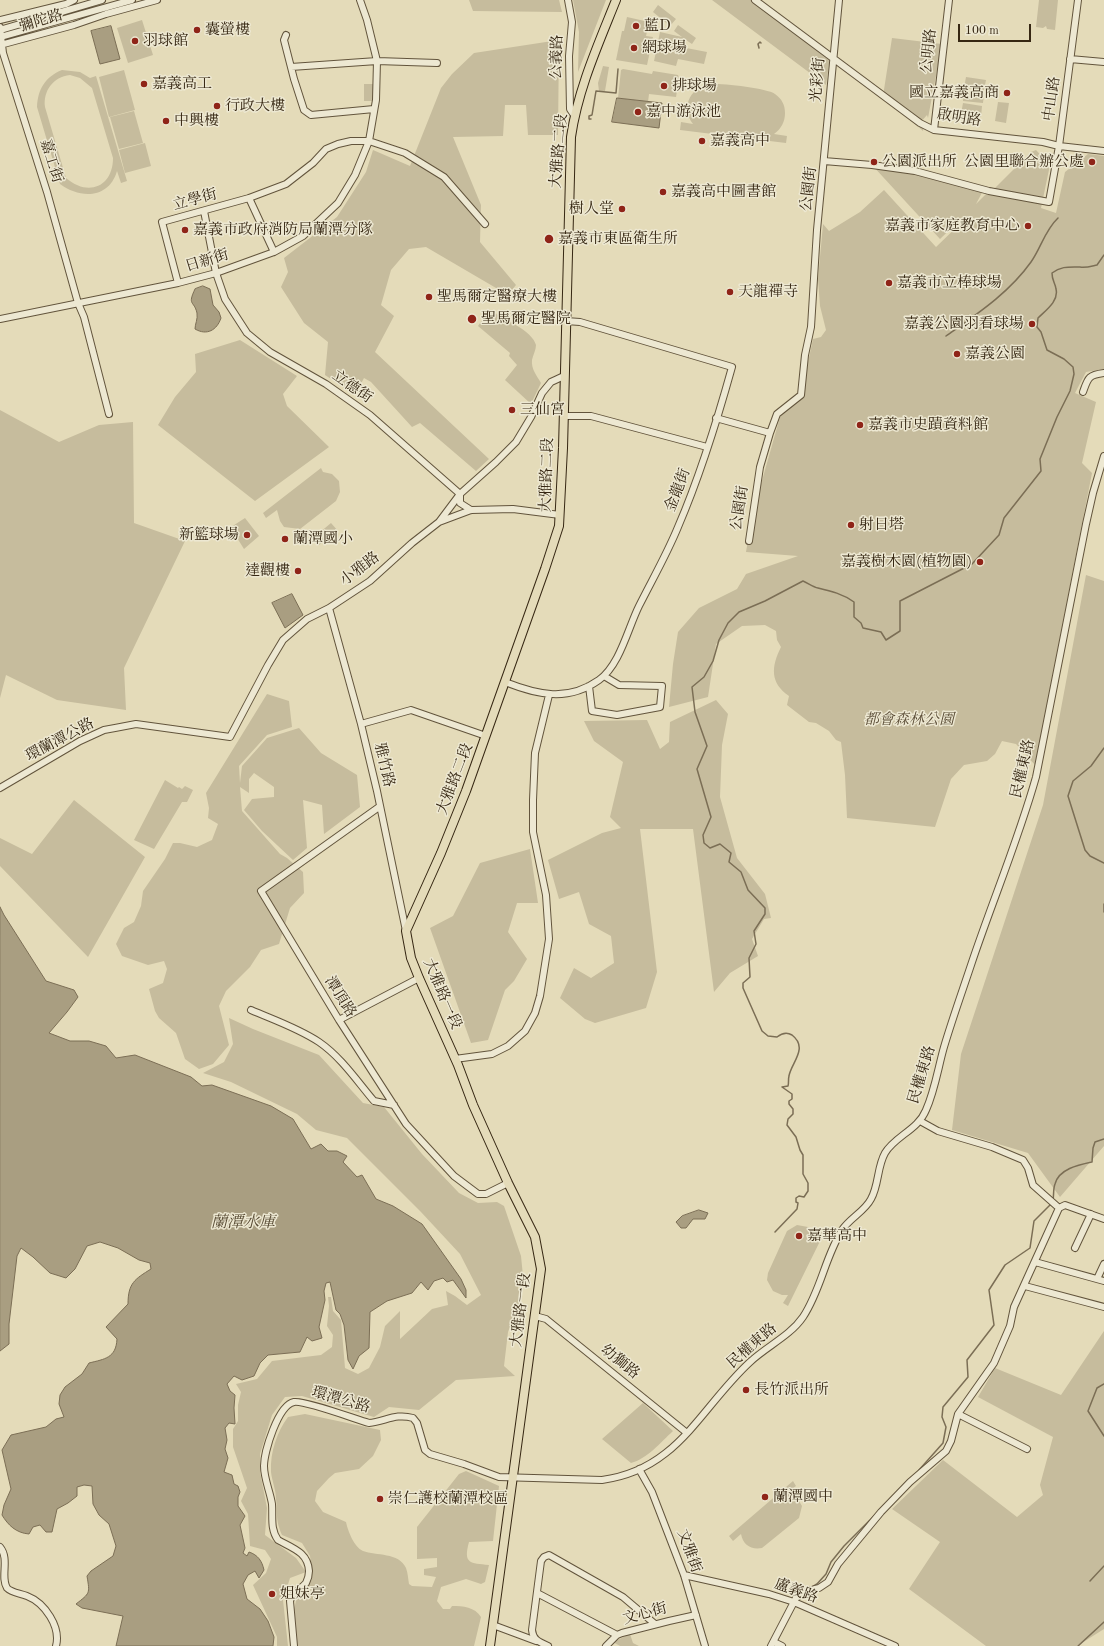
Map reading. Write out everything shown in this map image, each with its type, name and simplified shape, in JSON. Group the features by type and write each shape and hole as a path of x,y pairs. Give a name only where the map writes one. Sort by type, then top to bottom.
{"main road":[{"name":"大雅路二段","path":"406,931 451,828 486,736 546,569 558,531 560,515 570,157 574,115 581,91 616,0"},
{"name":"大雅路一段","path":"406,931 411,958 419,978 508,1183 535,1237 541,1269 490,1646"}],"street":[{"name":"彌陀路","path":"0,20 71,0"},
{"path":"71,0 77,24"},
{"name":"彌陀路","path":"0,37 74,12 102,0"},
{"name":"彌陀路","path":"0,29 116,2 132,0"},
{"name":"彌陀路","path":"1,45 157,0"},
{"name":"日新街","path":"0,319 178,283 216,273 274,252 303,236 338,203 355,175 369,141 376,100 377,61 367,20 360,0"},
{"name":"公義路","path":"568,0 572,22 569,56 570,109 574,115"},
{"name":"啟明路","path":"755,0 920,123 934,130 1043,142 1059,146 1104,151"},
{"name":"光彩街","path":"824,161 839,0"},
{"name":"公明路","path":"934,130 949,0"},
{"name":"中山路","path":"1049,202 1059,146 1078,0"},
{"path":"116,2 119,11"},
{"name":"嘉工街","path":"0,29 1,45 45,185 78,303 84,317 109,414"},
{"path":"286,35 284,40 304,110 311,115 374,109"},
{"path":"1070,59 1104,62"},
{"path":"291,67 377,61 437,63"},
{"name":"立學街","path":"178,283 162,222 249,198 286,184 313,164 326,149 350,141 369,141 405,152 444,177 485,224"},
{"name":"公園街","path":"749,541 760,467 770,433 777,414 801,395 805,355 811,327 817,230 824,161 872,165 915,171 989,191 1049,202"},
{"path":"249,198 274,252"},
{"name":"立德街","path":"204,211 216,273 225,299 247,333 270,352 326,384 370,415 460,494 460,503 471,510"},
{"name":"金龍街","path":"505,682 548,695 566,695 589,686 604,676 616,660 638,607 679,527 693,491 732,367 587,324 566,321"},
{"path":"1083,392 1088,378 1092,375 1104,373"},
{"path":"439,522 460,494 516,442 531,417 542,393 551,382 564,376"},
{"path":"563,416 597,417 707,447"},
{"path":"716,418 770,433"},
{"name":"民權東路","path":"512,1478 602,1480 615,1478 639,1469 659,1459 677,1444 751,1361 788,1332 802,1318 819,1286 842,1231 872,1197 884,1154 920,1121 927,1110 944,1047 978,944 1025,816 1036,777 1093,493 1104,456"},
{"name":"小雅路","path":"230,737 283,640 307,619 329,608 370,581 412,543 439,522 471,510 514,509 560,515"},
{"name":"雅竹路","path":"329,608 361,724 406,931"},
{"path":"589,686 592,711 617,715 660,708 662,686 620,685 604,676"},
{"path":"455,1059 492,1054 508,1046 525,1031 535,1013 540,996 549,939 546,895 533,832 534,792 536,747 548,695"},
{"path":"361,724 412,710 486,736"},
{"name":"環蘭潭公路","path":"0,788 80,741 104,730 136,724 230,737"},
{"name":"潭頂路","path":"379,806 261,891 339,1020 406,1124 422,1143 454,1176 470,1190 478,1194 486,1194 508,1183"},
{"path":"339,1020 419,978"},
{"path":"251,1010 300,1031 320,1043 346,1067 374,1101 394,1105"},
{"path":"920,1121 938,1131 992,1147 1023,1160 1028,1168 1033,1185 1058,1208"},
{"path":"782,1646 773,1644 796,1598 804,1592 819,1588 828,1582 838,1564 881,1512 910,1482 946,1451 951,1441 958,1414 994,1363 1010,1326 1014,1307 1025,1286 1058,1208 1065,1205 1104,1219"},
{"path":"1075,1248 1091,1214"},
{"path":"1035,1262 1101,1280 1104,1264"},
{"path":"1025,1286 1104,1306"},
{"name":"幼獅路","path":"535,1316 546,1319 687,1433"},
{"name":"環潭公路","path":"294,1646 290,1601 292,1595 308,1580 309,1569 303,1554 278,1540 275,1536 273,1530 271,1500 264,1464 274,1424 286,1406 292,1402 303,1402 369,1424 380,1422 397,1415 413,1418 417,1423 425,1450 430,1454 464,1464 499,1477 512,1478"},
{"path":"958,1414 1027,1449"},
{"name":"文雅街","path":"639,1469 652,1492 684,1575 705,1646"},
{"path":"0,1547 4,1555 2,1579 5,1586 8,1590 27,1596 39,1602 57,1630 56,1646"},
{"path":"536,1641 532,1636 532,1630 541,1561 544,1557 549,1555 623,1597 655,1624"},
{"name":"盧義路","path":"684,1575 770,1594 794,1602 894,1646"},
{"path":"537,1593 618,1636"},
{"name":"文心街","path":"606,1646 618,1636 655,1624 696,1615"},
{"path":"493,1625 548,1646"}],"green space":[{"path":"469,0 559,0 562,12 473,11"},
{"path":"573,0 606,0 578,72 579,32"},
{"path":"712,0 751,0 830,57 826,85"},
{"path":"1039,0 1058,0 1055,30 1047,29 1046,26 1043,28 1036,27"},
{"path":"658,5 676,19 670,26 653,12"},
{"name":"網球場","path":"627,17 649,22 646,36 653,37 647,65 616,60 622,31 624,31"},
{"name":"羽球館","path":"142,20 153,55 128,63 117,28"},
{"path":"678,25 696,38 692,44 683,38 681,47 707,52 704,64 678,59 676,66 654,61 660,32 682,37 674,31"},
{"path":"892,38 942,44 928,118 927,115 920,123 924,125 923,131 883,96"},
{"path":"559,40 558,135 528,135 526,105 505,105 503,136 453,137 481,205 480,242 516,285 508,295 426,247 409,249 391,270 381,305 394,316 375,352 489,459 476,471 420,423 412,427 371,382 364,378 355,395 325,375 328,342 304,323 281,287 288,272 284,258 337,217 366,172 373,150 410,166 441,88 452,74 474,53"},
{"path":"603,66 609,67 605,91 599,91 598,83"},
{"path":"623,69 652,74 653,71 678,75 679,78 676,97 649,94 648,102 618,98 621,70"},
{"path":"62,70 80,72 90,78 96,76 127,181 121,183 117,171 108,187 93,194 76,192 60,184 37,107 41,89 47,80","holes":["70,75 80,78 92,88 113,158 109,176 104,182 91,188 74,184 66,178 45,107 48,90 54,82 64,76"]},
{"path":"124,70 135,110 109,117 99,77"},
{"path":"966,77 986,80 984,90 964,88"},
{"path":"364,84 373,84 373,101 364,101"},
{"path":"707,84 742,86 775,94 783,102 785,113 782,125 774,134 787,136 786,143 680,130 681,122 693,124 689,118 687,106 691,95"},
{"path":"964,91 984,93 983,103 963,101"},
{"path":"998,102 1009,103 1006,123 995,121"},
{"path":"963,103 982,106 981,117 961,114"},
{"path":"134,111 143,143 119,149 110,117"},
{"path":"145,143 151,166 125,173 119,150"},
{"name":"都會森林公園","path":"1036,150 1050,165 1041,208 1056,213 1065,172 1088,154 1104,156 1104,369 1086,372 1075,393 1096,402 1082,463 1092,473 1035,765 1016,744 1002,741 995,754 987,761 964,765 951,779 935,827 847,818 845,775 841,742 836,740 829,731 816,723 809,722 787,705 789,696 778,686 774,674 775,661 781,647 777,640 776,631 765,625 742,626 716,644 708,697 669,707 678,632 699,608 737,589 746,574 798,556 746,552 752,516 780,417 801,395 813,339 821,337 826,330 820,306 818,279 823,224 829,231 860,212 884,190 936,247 965,219 964,216 940,239 872,165 920,173 984,189 976,204 989,191 992,191 1031,152"},
{"path":"489,310 523,330 534,340 536,349 532,360 532,366 541,383 531,404 505,380 517,365 509,356 510,353 478,326"},
{"path":"240,340 297,376 283,394 287,406 329,447 255,501 158,425 175,397 196,372 195,354"},
{"path":"0,410 59,442 99,425 133,422 134,523 185,541 124,668 126,710 57,700 6,675 0,698"},
{"path":"321,468 323,472 332,474 339,481 340,492 336,501 300,529 284,527 280,521 277,510 266,518 263,513"},
{"name":"新籃球場","path":"245,518 259,536 244,549 234,533 228,529"},
{"path":"331,523 338,531 319,545 313,538"},
{"path":"1086,575 1104,581 1104,1146 1060,1197 1028,1153 952,1130 961,1054 1043,805"},
{"path":"267,694 289,701 292,727 267,735 239,766 240,783 242,766 267,738 299,728 321,753 357,775 360,807 324,834 322,805 303,800 307,848 293,860 262,831 244,810 252,799 274,797 274,787 254,773 249,779 249,793 240,787 242,811 280,854 303,872 304,893 290,908 279,944 261,950 250,967 226,991 219,1006 229,1045 213,1064 199,1069 185,1059 176,1033 159,1018 155,1011 149,989 163,983 167,969 164,961 148,965 122,956 116,944 124,928 134,922 141,906 143,891 165,859 173,843 197,847 212,840 218,824 208,818 209,808 206,793"},
{"path":"716,700 728,714 722,745 720,797 737,858 765,894 771,918 764,919 752,939 758,956 730,973 714,992 693,829 640,829 657,972 646,1008 595,1023 585,1019 560,998 574,968 591,978 614,963 611,936 589,924 579,892 559,899 548,860 602,833 621,828 610,817 623,762 594,741 584,721 647,720 660,749 669,742 670,722"},
{"path":"165,780 178,788 179,787 182,789 185,786 193,790 187,802 182,802 154,849 134,840"},
{"path":"74,800 145,857 88,957 0,866 0,838 32,854"},
{"path":"530,849 538,903 517,903 508,932 527,959 514,981 505,990 488,1040 471,1043 430,928 453,916 480,863"},
{"path":"229,1018 319,1055 363,1103 384,1107 422,1154 459,1193 478,1203 497,1202 504,1206 521,1256 523,1276 518,1287 523,1309 515,1313 508,1332 504,1366 515,1376 456,1380 419,1410 389,1407 374,1417 302,1396 285,1397 272,1415 260,1454 260,1472 267,1508 265,1535 296,1558 306,1572 290,1578 283,1600 288,1646 277,1646 277,1637 253,1585 266,1573 271,1559 265,1550 250,1546 248,1514 241,1501 247,1488 233,1447 233,1429 238,1421 238,1405 241,1392 236,1384 257,1379 272,1361 321,1355 332,1347 333,1335 327,1326 329,1306 328,1297 331,1297 333,1311 341,1320 345,1368 358,1374 369,1368 380,1347 385,1326 400,1311 400,1339 432,1309 448,1305 446,1291 467,1305 481,1295 460,1254 421,1212 347,1138 316,1130 297,1114 231,1082 203,1073 224,1062 233,1044"},
{"path":"797,1225 808,1227 815,1235 817,1230 824,1233 788,1306 783,1303 788,1295 782,1295 773,1291 767,1280 768,1273 787,1231"},
{"path":"1104,1331 1104,1629 1077,1646 986,1646 909,1589 940,1542 892,1509 943,1460 1017,1517 1043,1495 1040,1485 1053,1437 978,1397 995,1368 1061,1395"},
{"path":"643,1403 673,1431 643,1458 631,1463 602,1439"},
{"path":"305,1414 380,1430 381,1440 373,1456 359,1469 335,1473 317,1491 315,1501 323,1512 346,1522 352,1538 360,1549 368,1553 387,1555 398,1559 403,1563 407,1570 409,1584 412,1586 432,1587 436,1577 424,1575 424,1569 437,1567 437,1558 417,1559 417,1527 459,1474 466,1471 499,1486 493,1541 469,1542 467,1549 467,1555 470,1561 477,1564 489,1565 485,1582 481,1584 466,1579 441,1587 437,1601 443,1609 450,1609 452,1606 464,1607 472,1609 481,1617 474,1646 296,1646 294,1610 297,1596 310,1579 312,1570 310,1556 302,1543 282,1535 280,1530 271,1465 275,1443 288,1417"},
{"path":"793,1481 796,1486 788,1492 796,1496 802,1506 799,1518 762,1548 748,1546 741,1534 733,1541 729,1536"},
{"path":"630,1634 633,1643 639,1646 620,1646 613,1642"}],"water":[{"path":"111,26 120,59 100,64 91,31"},
{"name":"嘉中游泳池","path":"617,98 662,103 659,128 612,122"},
{"path":"203,286 210,289 213,305 219,312 221,318 214,329 207,332 195,329 197,313 191,301 195,289"},
{"path":"292,594 303,615 285,628 272,603"},
{"name":"蘭潭水庫","path":"0,907 46,981 74,990 78,997 49,1033 70,1041 89,1041 106,1046 116,1058 135,1055 191,1077 202,1086 212,1085 271,1106 293,1119 311,1149 321,1144 328,1151 337,1151 347,1156 343,1162 357,1177 362,1175 376,1199 393,1206 422,1224 461,1279 466,1290 466,1298 453,1280 447,1282 443,1278 434,1281 428,1290 421,1282 412,1293 387,1301 370,1312 369,1348 359,1356 353,1369 348,1360 344,1325 340,1314 336,1310 330,1282 326,1283 324,1291 325,1300 319,1327 322,1338 312,1341 307,1337 300,1352 268,1355 260,1363 254,1376 242,1380 234,1376 227,1384 230,1391 235,1395 235,1424 229,1423 225,1428 227,1440 225,1449 228,1458 224,1472 232,1475 234,1484 238,1486 240,1492 238,1497 238,1506 245,1516 240,1525 245,1548 243,1553 247,1556 249,1552 257,1557 261,1561 264,1570 259,1578 255,1571 248,1575 243,1584 247,1599 260,1609 268,1621 274,1637 273,1646 116,1646 123,1616 82,1608 76,1604 88,1593 89,1586 87,1576 91,1571 113,1556 116,1546 109,1524 99,1515 93,1504 92,1486 84,1485 77,1487 77,1496 57,1509 52,1532 46,1532 40,1525 33,1527 29,1534 20,1532 10,1525 2,1515 4,1505 11,1489 2,1450 11,1435 46,1427 56,1419 64,1417 59,1404 60,1395 65,1387 82,1374 89,1363 105,1359 112,1354 117,1339 106,1327 128,1304 129,1291 134,1282 151,1269 150,1263 139,1260 118,1248 100,1242 87,1246 75,1269 66,1278 50,1273 21,1248 17,1256 9,1324 9,1344 0,1351"},
{"path":"699,1210 708,1213 705,1219 693,1219 686,1228 681,1228 676,1222 682,1216"}],"waterway":[{"path":"759,48 758,44 760,42 761,43"},
{"path":"591,119 589,119 589,116 592,115 596,91 616,93 618,69"},
{"path":"946,336 969,320 1013,284 1031,262 1046,234 1058,218"},
{"path":"775,1232 797,1209 798,1203 796,1202 796,1198 799,1196 804,1197 808,1191 808,1183 803,1174 803,1155 796,1137 787,1125 788,1119 793,1114 793,1109 789,1104 789,1101 792,1099 792,1094 782,1087 788,1086 790,1071 798,1056 799,1045 797,1040 788,1033 784,1033 777,1037 768,1036 762,1031 743,988 743,983 750,977 749,958 756,944 754,931 765,914 765,908 748,890 741,872 729,862 731,853 720,844 710,848 704,843 703,835 711,817 697,769 707,746 695,712 692,687 704,677 713,661 719,640 728,623 739,612 765,601 803,581 850,599 854,602 854,617 861,623 863,628 881,632 886,640 900,631 900,601 972,564 999,535 1004,518 1041,471 1040,459 1057,417 1070,391 1074,374 1073,367 1064,359 1047,350 1041,332 1037,327 1038,318 1051,305 1056,297 1056,289 1052,278 1052,273 1065,267 1097,265 1104,255"},
{"path":"1104,748 1091,766 1073,781 1068,796 1085,850 1090,856 1104,863"},
{"path":"1104,904 1104,912"},
{"path":"1053,1200 1054,1186 1060,1175 1070,1168 1092,1162 1095,1142 1104,1139"},
{"path":"919,1470 943,1443 946,1427 942,1417 943,1407 968,1377 967,1360 994,1325 989,1290 1005,1265 1030,1248 1034,1221 1051,1204"},
{"path":"1104,1384 1097,1388 1088,1411 1104,1436"},
{"path":"812,1587 817,1584 826,1574 831,1562 844,1546 876,1514"},
{"path":"1090,1581 1104,1566"},
{"path":"792,1590 802,1590"},
{"path":"1078,1646 1104,1622"}],"place":[{"name":"藍D","path":"636,26"},
{"name":"囊螢樓","path":"197,30"},
{"name":"羽球館","path":"135,41"},
{"name":"網球場","path":"634,48"},
{"name":"嘉義高工","path":"144,84"},
{"name":"排球場","path":"664,86"},
{"name":"國立嘉義高商","path":"1007,93"},
{"name":"行政大樓","path":"217,106"},
{"name":"嘉中游泳池","path":"638,112"},
{"name":"中興樓","path":"166,121"},
{"name":"嘉義高中","path":"702,141"},
{"name":"公園派出所","path":"874,162"},
{"name":"公園里聯合辦公處","path":"1092,162"},
{"name":"嘉義高中圖書館","path":"663,192"},
{"name":"樹人堂","path":"622,209"},
{"name":"嘉義市家庭教育中心","path":"1028,226"},
{"name":"嘉義市政府消防局蘭潭分隊","path":"185,230"},
{"name":"嘉義市東區衛生所","path":"549,239"},
{"name":"嘉義市立棒球場","path":"889,283"},
{"name":"天龍禪寺","path":"730,292"},
{"name":"聖馬爾定醫療大樓","path":"429,297"},
{"name":"聖馬爾定醫院","path":"472,319"},
{"name":"嘉義公園羽看球場","path":"1032,324"},
{"name":"嘉義公園","path":"957,354"},
{"name":"三仙宮","path":"512,410"},
{"name":"嘉義市史蹟資料館","path":"860,425"},
{"name":"射日塔","path":"851,525"},
{"name":"新籃球場","path":"247,535"},
{"name":"蘭潭國小","path":"285,539"},
{"name":"嘉義樹木園(植物園)","path":"980,562"},
{"name":"達觀樓","path":"298,571"},
{"name":"嘉華高中","path":"799,1236"},
{"name":"長竹派出所","path":"746,1390"},
{"name":"蘭潭國中","path":"765,1497"},
{"name":"崇仁護校蘭潭校區","path":"380,1499"},
{"name":"姐妹亭","path":"272,1594"}]}
